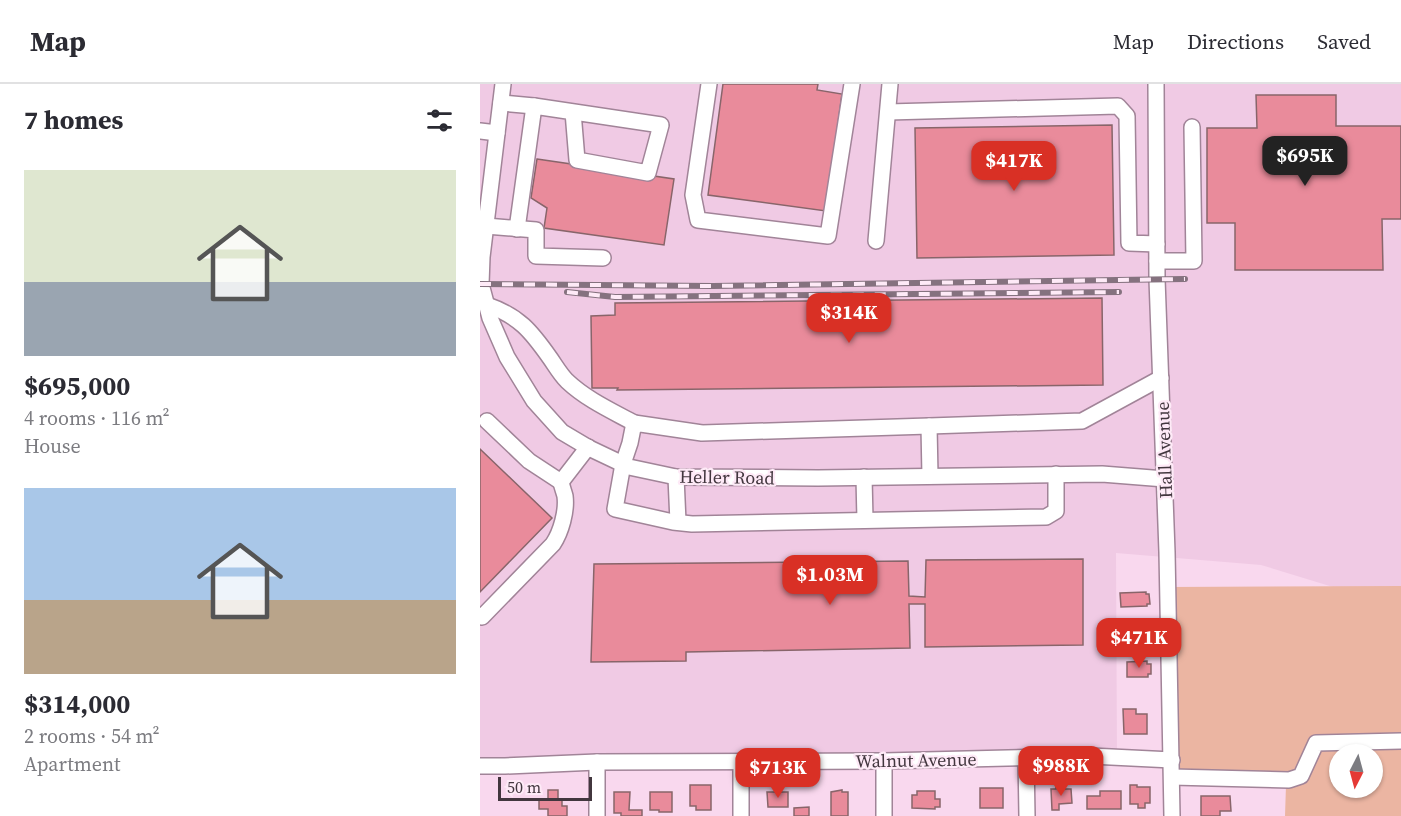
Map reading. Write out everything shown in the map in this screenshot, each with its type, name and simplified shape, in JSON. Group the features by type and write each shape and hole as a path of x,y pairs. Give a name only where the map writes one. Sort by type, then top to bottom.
{"street":[{"name":"Heller Road","path":"503,84 484,217 481,278 484,302 507,357 534,401 562,432 629,467 676,477 1102,474 1165,478"},
{"path":"709,84 693,195 698,220 828,236 852,84"},
{"path":"876,241 890,84"},
{"name":"Hall Avenue","path":"1156,84 1156,244 1165,478 1172,816"},
{"path":"501,103 534,106 661,124 648,173 577,160 573,112"},
{"path":"517,229 534,106"},
{"path":"888,112 1118,106 1127,116 1129,243 1156,244"},
{"path":"1157,261 1194,261 1192,127"},
{"path":"480,131 497,133"},
{"path":"484,217 517,229 536,230 536,256 603,258"},
{"path":"484,302 519,321 532,333 565,379 587,398 634,423 702,433 1082,421 1161,378"},
{"path":"482,616 553,544 561,528 565,498 561,482 529,461 487,421"},
{"path":"634,423 615,508 692,524 1046,517 1056,511 1056,474"},
{"path":"929,426 930,476"},
{"path":"561,482 588,447"},
{"path":"676,477 678,522"},
{"path":"864,477 865,520"},
{"path":"1172,777 1289,780 1301,776 1316,743 1401,741"},
{"name":"Walnut Avenue","path":"480,766 597,762 884,761 1091,756 1172,760"},
{"path":"1026,758 1027,816"},
{"path":"741,761 741,816"},
{"path":"884,761 884,816"},
{"path":"597,762 597,816"}],"shaded area":[{"path":"480,84 1401,84 1401,601 1382,602 1261,565 1116,553 1117,759 480,763"},
{"path":"1401,586 1401,816 1285,816 1286,785 1174,781 1168,587"}],"building":[{"path":"723,84 818,84 817,90 842,94 826,211 708,195"},
{"path":"1256,95 1336,95 1336,126 1401,126 1401,219 1382,219 1383,270 1235,270 1235,223 1207,223 1207,128 1257,128"},
{"path":"1112,125 1114,255 917,258 915,128"},
{"path":"537,159 674,179 664,245 544,228 547,208 531,198"},
{"path":"1102,298 1103,385 617,390 618,388 592,388 591,316 615,315 615,303"},
{"path":"480,449 552,518 480,592"},
{"path":"1083,559 1083,645 925,647 925,604 909,604 910,648 686,652 686,661 591,662 594,564 908,561 909,596 925,597 926,560"},
{"path":"1146,592 1149,594 1150,604 1147,606 1121,607 1120,593"},
{"path":"1147,661 1147,664 1151,664 1151,674 1148,674 1148,677 1127,677 1127,662"},
{"path":"1123,709 1136,709 1136,714 1147,714 1147,734 1124,734"},
{"path":"690,785 711,785 711,810 696,810 696,806 690,806"},
{"path":"1065,785 1065,789 1071,789 1072,803 1059,804 1059,810 1052,810 1051,789"},
{"path":"1130,785 1150,787 1150,803 1145,803 1145,808 1138,808 1138,804 1130,804"},
{"path":"980,788 1003,788 1003,808 980,808"},
{"path":"548,790 558,790 558,799 562,799 562,806 567,806 567,816 548,816 548,809 539,809 539,800 548,800"},
{"path":"842,790 842,792 848,792 848,816 831,816 831,792"},
{"path":"917,791 935,791 935,799 940,799 940,807 935,807 935,809 912,808 912,795 917,795"},
{"path":"1100,791 1121,791 1121,809 1087,809 1087,796 1100,796"},
{"path":"614,792 630,792 629,810 642,810 642,816 621,816 621,813 614,813"},
{"path":"650,792 672,792 672,812 650,810"},
{"path":"767,792 788,792 788,807 768,807"},
{"path":"1201,796 1230,796 1231,811 1220,811 1220,816 1201,816"},
{"path":"809,807 809,816 794,816 794,808"}],"railway":[{"path":"480,284 713,286 1185,279"},
{"path":"567,292 615,297 1119,292"}]}
